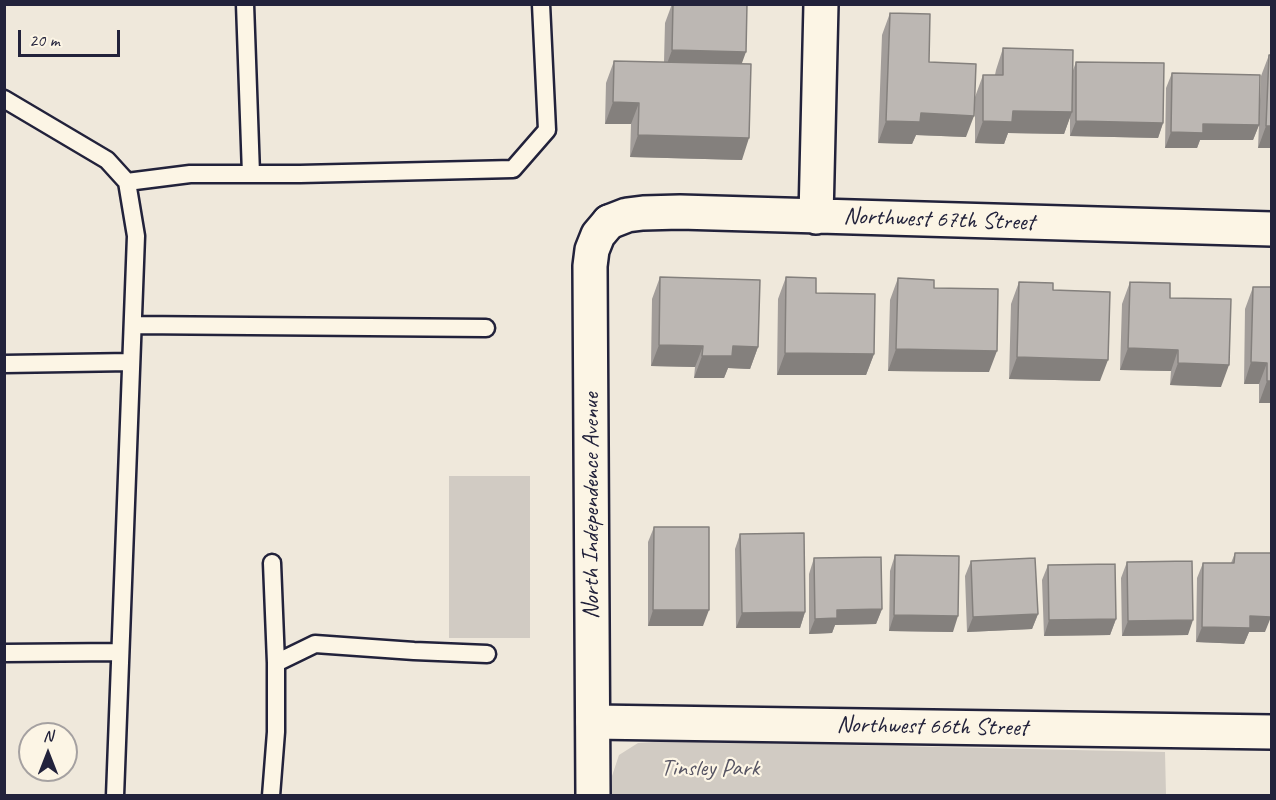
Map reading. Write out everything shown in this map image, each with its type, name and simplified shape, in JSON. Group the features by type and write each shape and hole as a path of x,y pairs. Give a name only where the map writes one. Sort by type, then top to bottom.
{"street":[{"path":"816,217 821,4"},
{"name":"Northwest 67th Street","path":"609,222 627,215 680,212 1272,229"},
{"name":"North Independence Avenue","path":"593,795 590,266 592,250 598,235 609,222"},
{"name":"Northwest 66th Street","path":"593,722 1272,732"}],"lane":[{"path":"245,4 251,174"},
{"path":"127,182 190,174 513,169 547,129 541,4"},
{"path":"4,99 107,160 127,182 136,236 115,795"},
{"path":"133,325 486,328"},
{"path":"4,364 131,362"},
{"path":"271,795 276,732 272,563"},
{"path":"276,663 315,644 487,654"},
{"path":"4,653 120,651"}],"green space":[{"path":"449,476 530,476 530,638 449,638"},
{"name":"Tinsley Park","path":"668,741 1165,752 1166,795 610,795 612,776 619,755 638,743"}],"building":[{"path":"673,4 747,4 746,52 672,50"},
{"path":"890,13 930,14 929,62 976,64 974,116 921,113 920,122 886,121"},
{"path":"1003,48 1073,50 1072,112 1013,111 1012,122 983,121 983,75 1003,75"},
{"path":"1269,55 1272,55 1272,126 1266,126"},
{"path":"614,61 751,64 749,138 638,135 639,103 613,102"},
{"path":"1076,62 1164,63 1163,123 1076,121"},
{"path":"1172,73 1260,75 1259,125 1203,124 1203,133 1171,132"},
{"path":"660,277 760,280 758,347 733,346 732,356 702,356 703,346 659,345"},
{"path":"786,277 816,278 816,293 875,294 874,354 785,353"},
{"path":"898,278 934,280 934,288 998,289 997,351 896,349"},
{"path":"1019,282 1053,283 1053,290 1110,292 1108,360 1017,357"},
{"path":"1130,282 1170,283 1170,298 1231,299 1229,365 1178,363 1178,350 1128,348"},
{"path":"1253,287 1272,287 1272,381 1267,381 1267,363 1251,362"},
{"path":"654,527 709,527 709,610 653,610"},
{"path":"804,533 805,612 742,613 740,534"},
{"path":"1235,553 1272,553 1271,617 1250,616 1250,628 1202,627 1203,563 1234,563"},
{"path":"895,555 959,556 958,616 894,615"},
{"path":"881,557 882,609 837,610 837,618 815,619 814,558"},
{"path":"1035,558 1038,614 973,617 971,561"},
{"path":"1192,561 1193,620 1128,621 1127,562"},
{"path":"1115,564 1116,619 1049,620 1048,565"}]}
